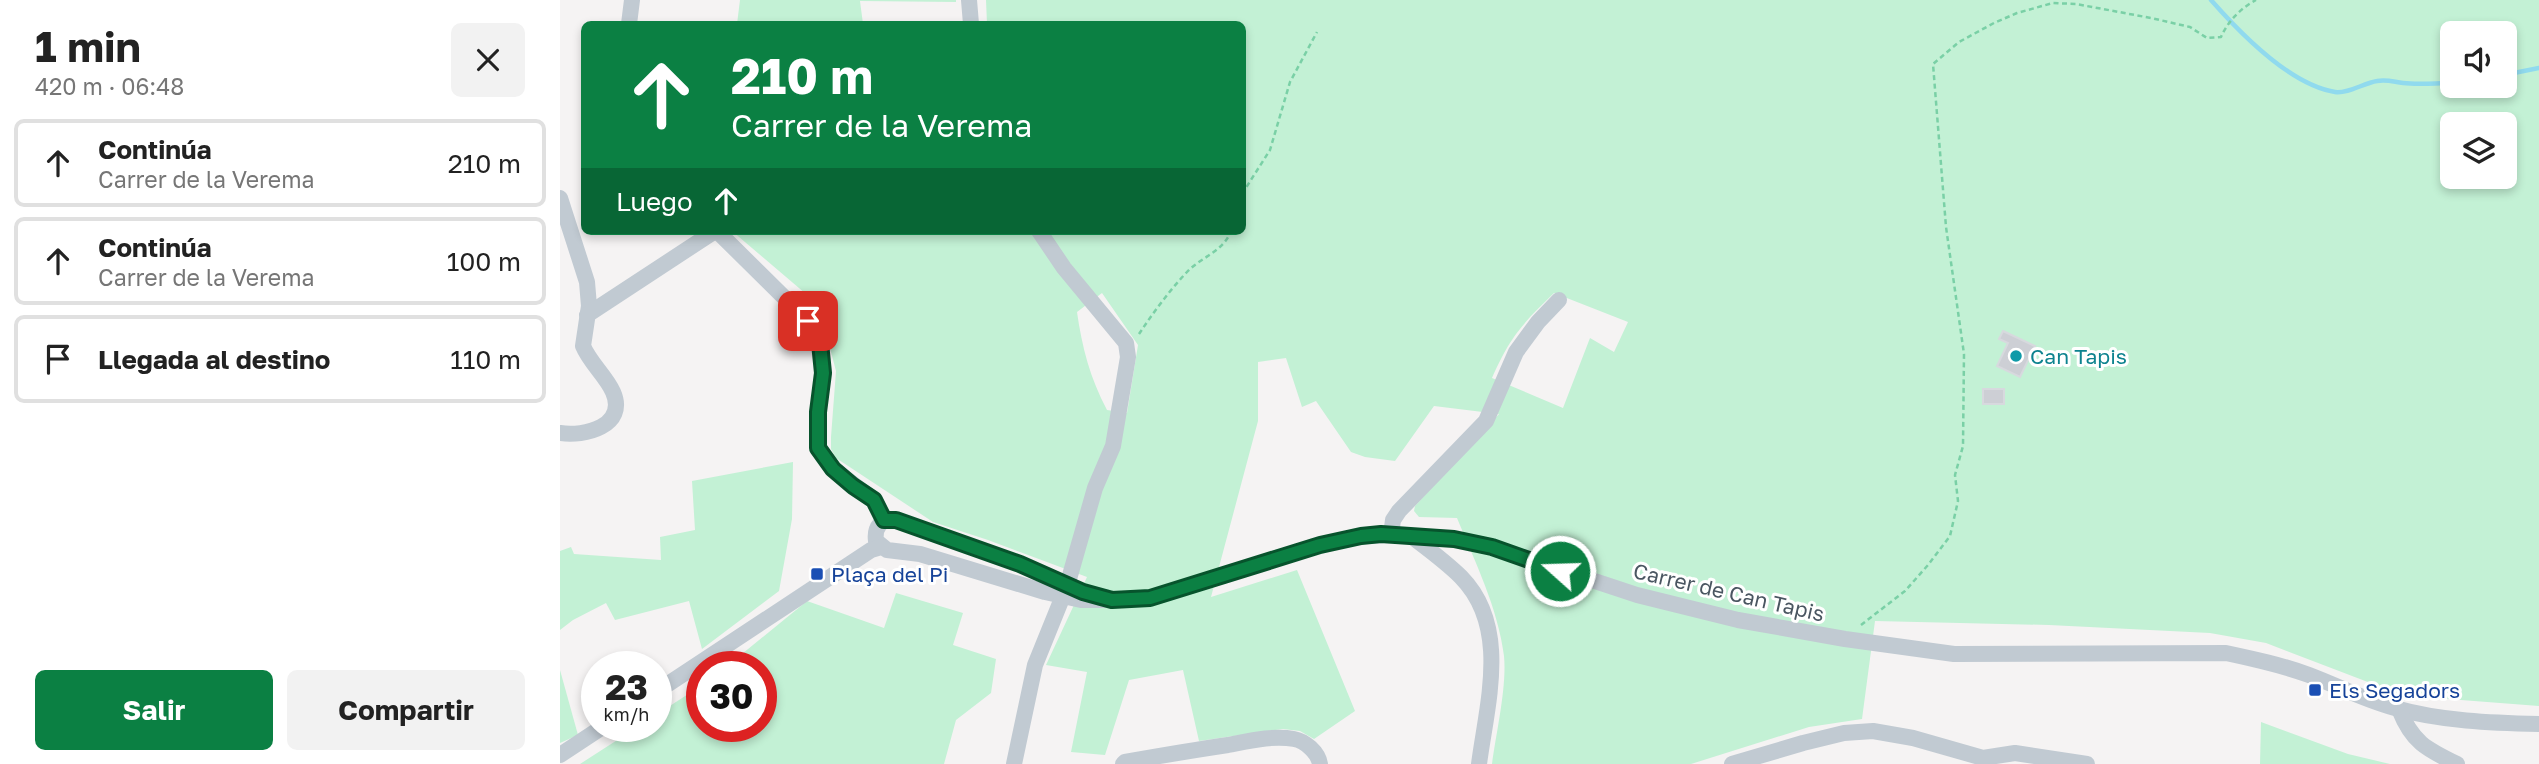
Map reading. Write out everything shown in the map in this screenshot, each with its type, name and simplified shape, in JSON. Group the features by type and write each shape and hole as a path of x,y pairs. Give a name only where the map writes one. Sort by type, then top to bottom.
{"street":[{"path":"629,21 632,0"},
{"path":"970,0 971,21"},
{"path":"560,198 587,282 583,346 612,391 615,406 607,422 597,430 574,434 560,433"},
{"path":"587,315 710,235"},
{"path":"720,235 808,321 820,343 823,373 818,412 818,448 833,469 874,500 884,520"},
{"path":"1014,764 1032,675 1065,591 1095,488 1114,446 1128,349 1126,343 1064,268 1042,235"},
{"path":"1391,535 1393,520 1399,511 1486,421 1516,352 1538,322 1559,300"},
{"path":"888,549 876,541 875,533 878,525 890,519 1020,564 1065,591"},
{"path":"672,681 870,550 902,546 906,539 906,530 901,523"},
{"name":"Carrer de Can Tapis","path":"888,549 920,554 997,579 1065,591 1081,600 1112,600 1150,598 1320,545 1361,536 1454,539 1492,547 1637,595 1738,620 1845,639 1954,654 2226,653 2311,676 2343,691 2399,709 2447,717 2539,724"},
{"path":"1410,536 1462,578 1488,624 1492,661 1479,764"},
{"path":"2399,709 2415,740 2457,764"},
{"path":"1732,764 1844,733 1873,731 1913,738 2004,764"},
{"path":"1123,764 1260,739 1284,738 1297,739 1309,747 1319,757 1320,764"},
{"path":"560,755 581,741"},
{"path":"1983,758 2015,753 2087,764"}],"path":[{"path":"2243,0 2245,6"},
{"path":"1845,639 1872,614 1905,591 1928,565 1950,536 1958,501 1955,475 1963,446 1964,354 1945,227 1933,64 1959,42 2041,4 2076,4 2151,18 2190,27 2207,38 2221,37 2226,27 2245,6 2256,0"},
{"path":"1246,188 1270,150 1294,73 1317,32"},
{"path":"1128,349 1186,273 1217,251 1229,235"}],"green space":[{"path":"740,0 956,0 860,1 863,21 737,21"},
{"path":"986,0 2539,0 2539,706 2394,692 2266,643 2210,633 2049,625 1875,621 1862,719 1809,727 1691,764 1492,764 1505,668 1497,620 1457,518 1419,517 1414,511 1415,506 1499,414 1434,406 1395,461 1365,457 1351,452 1316,401 1302,407 1286,358 1258,362 1258,421 1211,597 1297,570 1355,711 1314,739 1300,731 1283,729 1199,741 1183,670 1129,680 1105,755 1071,752 1087,672 1046,665 1087,577 933,522 836,458 831,449 831,437 836,371 823,322 806,294 737,235 1246,235 1246,21 987,21","holes":["1102,293 1138,345 1127,413 1107,410 1088,362 1077,312","1554,293 1628,322 1614,352 1590,338 1563,408 1492,378 1511,341"]},
{"path":"793,462 792,519 779,591 702,649 689,601 615,620 606,603 560,630 560,551 571,547 574,554 661,560 660,537 695,530 692,481"},
{"path":"896,593 963,613 953,645 996,659 991,693 956,720 944,764 580,764 614,742 672,742 672,705 686,695 686,742 777,742 777,651 746,651 807,601 884,628"},
{"path":"560,670 578,735 560,743"},
{"path":"2261,722 2348,754 2390,764 2260,764"}],"building":[{"name":"Can Tapis","path":"2003,331 2035,346 2020,377 1997,366 2008,343 1999,339"},
{"path":"1983,389 2004,389 2004,404 1983,404"}],"waterway":[{"path":"2211,0 2267,56 2284,69 2318,87 2340,92 2381,80 2440,83"},
{"path":"2517,72 2539,68"}],"place":[{"name":"Can Tapis","path":"2016,356"},
{"name":"Plaça del Pi","path":"817,574"},
{"name":"Els Segadors","path":"2315,690"}],"route":[{"path":"808,321 820,343 823,373 818,412 818,448 833,469 874,500 884,520 896,520 932,532 1020,564 1083,592 1112,600 1150,598 1320,545 1381,534 1454,539 1492,547 1560,571"}]}
